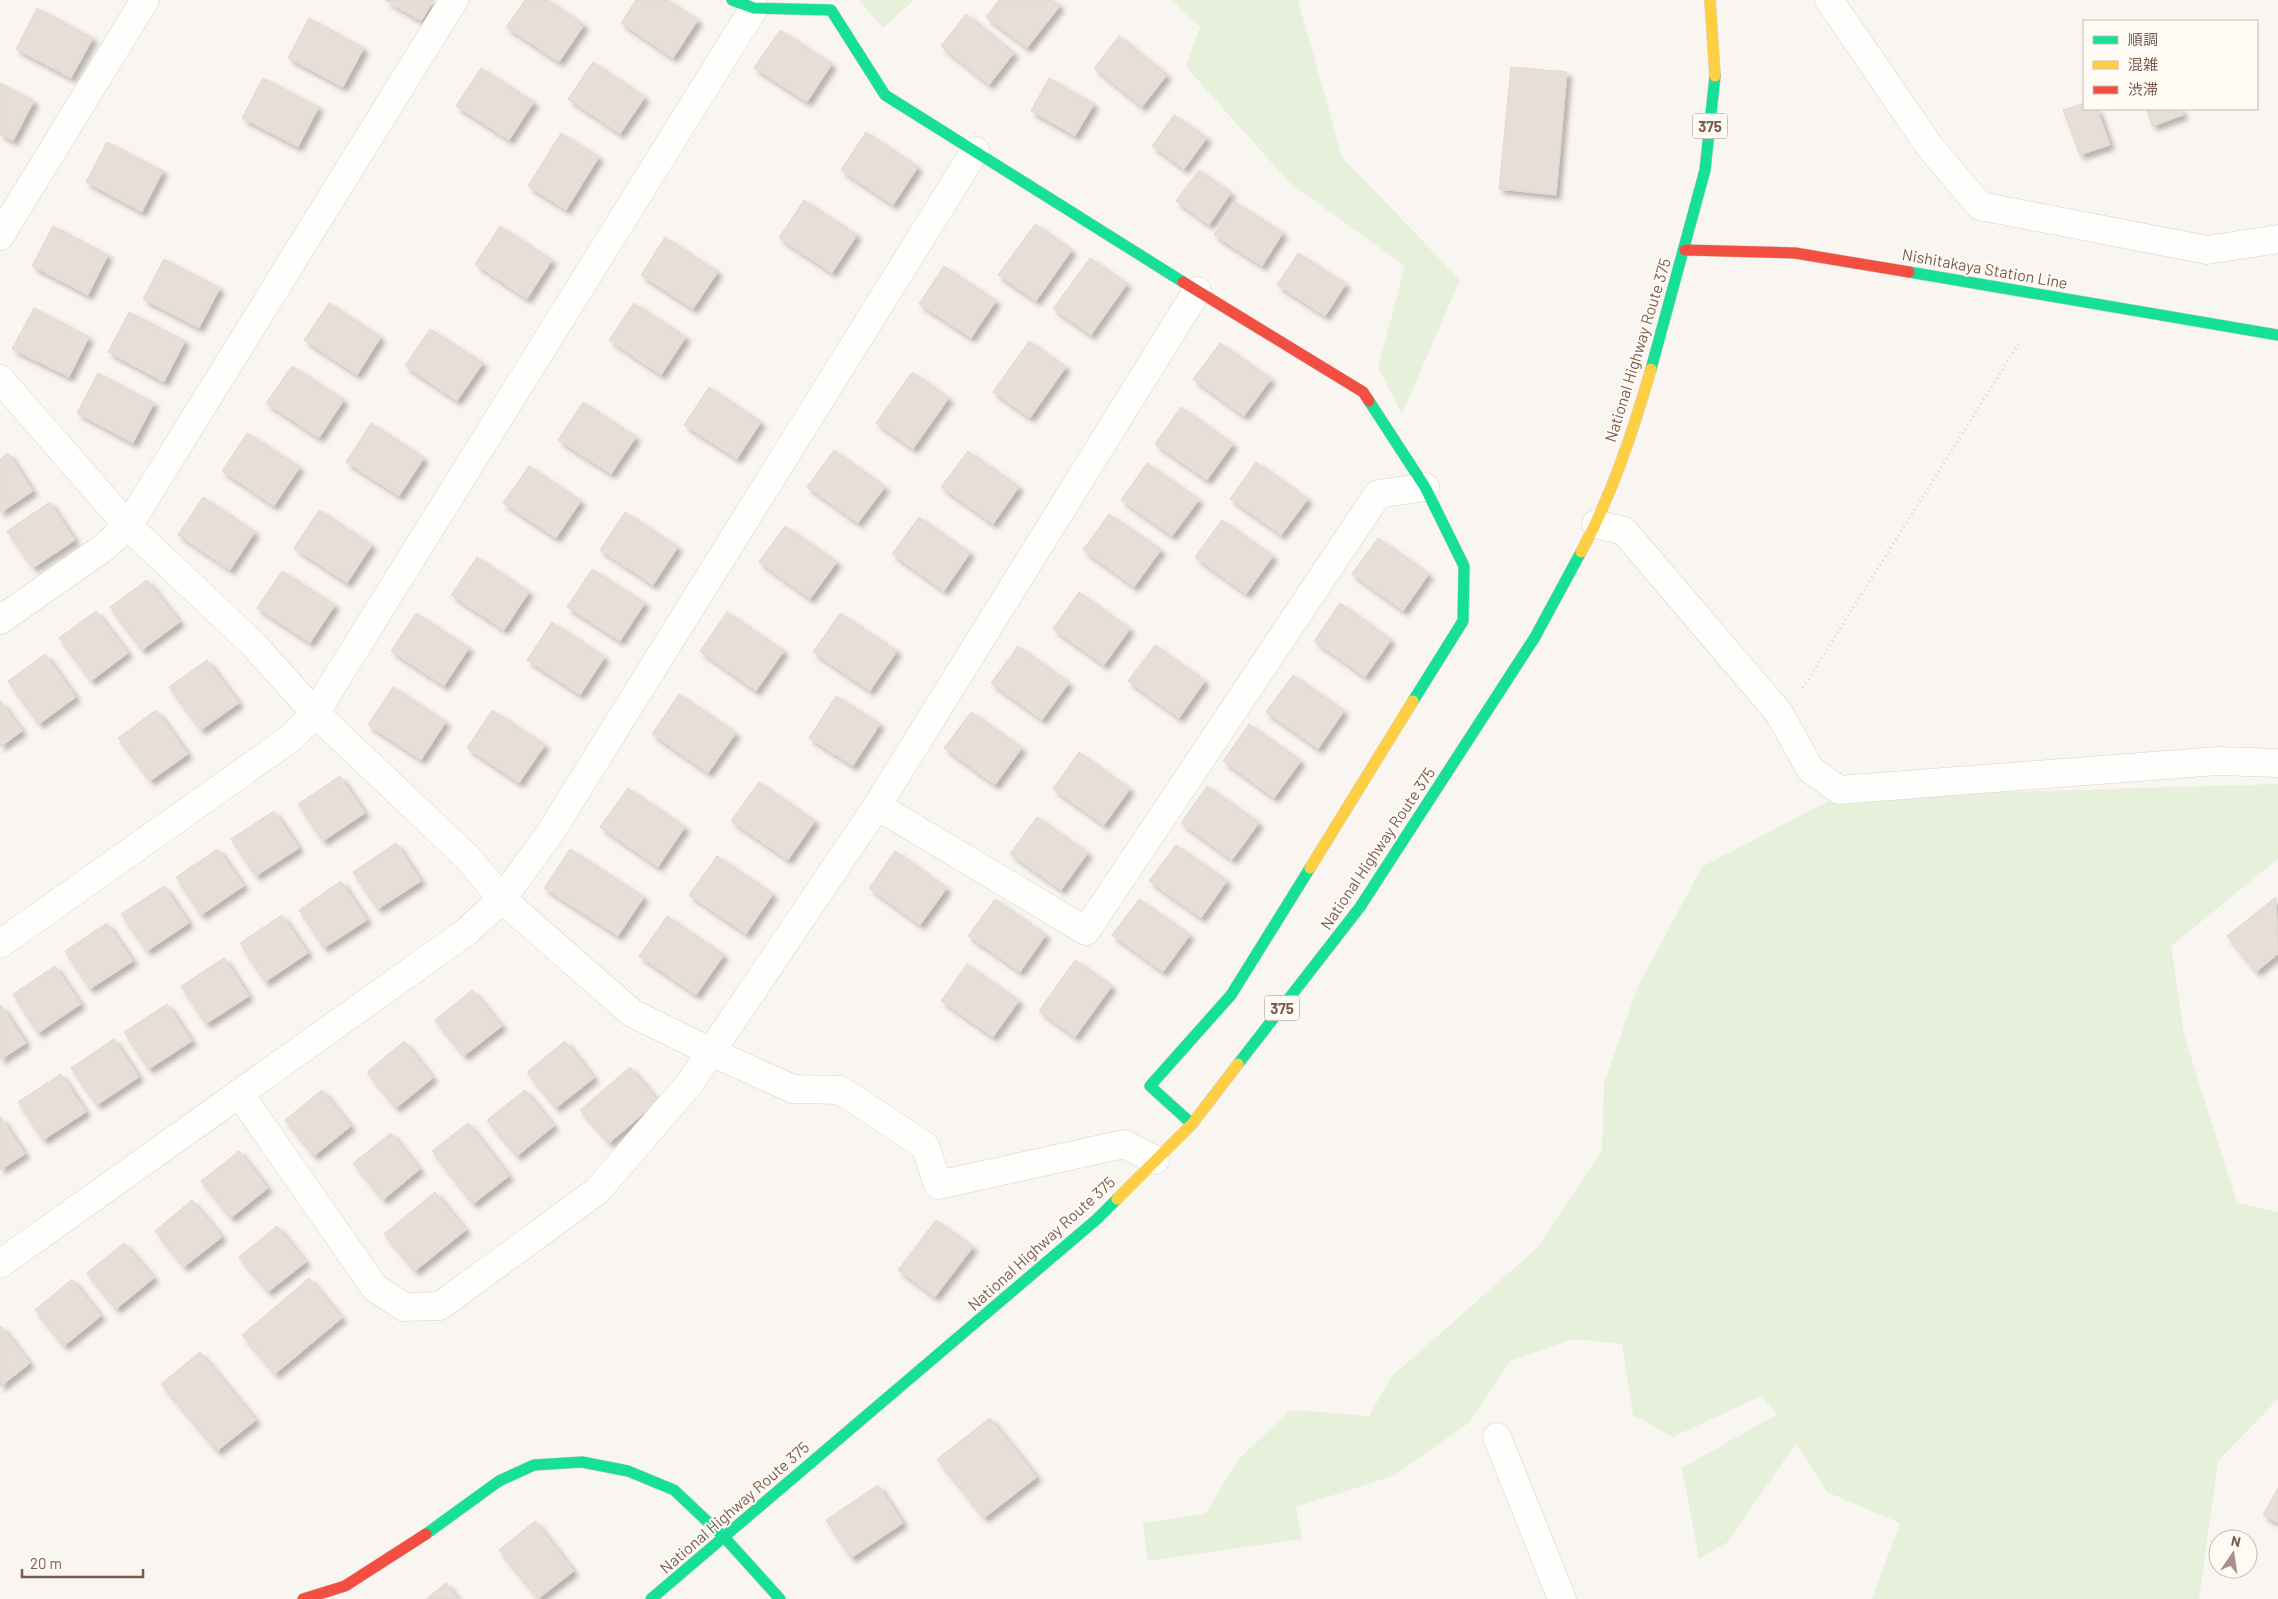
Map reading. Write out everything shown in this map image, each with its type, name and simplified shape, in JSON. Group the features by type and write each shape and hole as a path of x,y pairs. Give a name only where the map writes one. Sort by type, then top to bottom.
{"main road":[{"name":"National Highway Route 375","path":"651,1599 1097,1219 1192,1124 1360,907 1535,637 1596,524 1638,415 1685,250 1705,170 1715,83 1710,0"},
{"path":"743,4 831,10 886,95 1197,292 1362,392 1424,486 1464,566 1463,621 1231,994 1150,1086 1192,1124"},
{"name":"Nishitakaya Station Line","path":"1685,250 1795,253 2278,335"},
{"path":"303,1599 345,1586 418,1540 499,1481 534,1465 582,1462 628,1471 674,1490 724,1537 780,1599"}],"street":[{"path":"0,236 145,0"},
{"path":"0,620 103,548 128,526 454,0"},
{"path":"1829,0 1930,147 1980,206 2207,250 2278,239"},
{"path":"0,944 291,738 315,713 743,4"},
{"path":"0,1264 466,932 502,899 550,833 975,151"},
{"path":"239,1093 375,1288 404,1307 440,1306 597,1191 690,1083 876,806 1197,292"},
{"path":"0,379 128,526 253,644 315,713 467,857 502,899 632,1013 711,1052 793,1089 840,1090 925,1146 938,1185 1124,1144 1155,1160"},
{"path":"876,806 1086,931 1378,494 1424,486"},
{"path":"1596,524 1624,531 1779,713 1810,769 1838,790 2218,761 2278,763"},
{"path":"1497,1437 1562,1599"}],"path":[{"path":"1779,713 1798,697 2019,343"}],"green space":[{"path":"859,0 914,0 883,28"},
{"path":"1172,0 1298,0 1342,157 1460,280 1402,414 1378,368 1405,266 1290,183 1186,67 1200,27"},
{"path":"2278,784 2278,859 2171,946 2184,1035 2237,1203 2278,1212 2278,1399 2218,1461 2199,1599 1872,1599 1900,1523 1827,1492 1796,1443 1728,1542 1699,1559 1682,1468 1777,1414 1761,1396 1673,1437 1633,1415 1622,1344 1573,1339 1510,1361 1470,1422 1393,1476 1296,1507 1302,1539 1148,1561 1143,1523 1205,1514 1239,1459 1290,1410 1369,1416 1391,1377 1536,1249 1602,1150 1604,1084 1638,986 1702,867 1836,797"}],"building":[{"path":"385,0 434,0 421,21"},
{"path":"525,0 548,0 584,25 559,62 506,27"},
{"path":"636,0 668,0 698,20 673,58 621,23"},
{"path":"999,0 1053,0 1060,6 1027,48 986,17"},
{"path":"37,8 93,38 71,78 16,49"},
{"path":"966,14 1014,53 989,85 941,46"},
{"path":"309,18 364,48 343,87 288,58"},
{"path":"780,30 832,64 807,102 754,68"},
{"path":"1119,36 1167,75 1142,107 1094,68"},
{"path":"593,62 645,97 620,134 568,99"},
{"path":"1511,67 1567,72 1556,195 1499,189"},
{"path":"481,68 534,102 509,140 456,106"},
{"path":"263,78 319,107 298,147 242,118"},
{"path":"1049,78 1094,104 1075,136 1031,111"},
{"path":"0,83 34,101 13,141 0,134"},
{"path":"2083,103 2083,110 2097,110 2110,145 2080,155 2063,110"},
{"path":"2146,110 2181,110 2183,115 2153,126"},
{"path":"1174,115 1207,138 1184,169 1152,146"},
{"path":"866,132 918,167 893,205 841,170"},
{"path":"561,133 599,157 566,210 528,186"},
{"path":"107,142 163,171 142,212 86,182"},
{"path":"1199,170 1231,193 1209,225 1176,201"},
{"path":"804,200 857,235 832,273 779,238"},
{"path":"1235,202 1283,233 1262,266 1214,235"},
{"path":"1035,224 1072,250 1036,301 998,275"},
{"path":"53,226 108,255 88,295 32,266"},
{"path":"500,226 552,260 527,299 475,264"},
{"path":"665,237 718,272 693,309 641,275"},
{"path":"1298,253 1346,284 1325,316 1277,285"},
{"path":"1090,258 1127,284 1091,335 1053,309"},
{"path":"164,259 220,288 199,328 143,299"},
{"path":"944,266 996,301 971,338 919,304"},
{"path":"329,303 381,337 357,375 304,340"},
{"path":"634,303 686,337 661,375 609,340"},
{"path":"34,308 89,337 69,377 12,349"},
{"path":"129,312 185,341 164,382 108,352"},
{"path":"430,329 483,363 457,401 405,366"},
{"path":"1029,341 1066,367 1030,418 993,392"},
{"path":"1220,343 1271,379 1244,416 1193,379"},
{"path":"292,366 344,400 319,438 266,403"},
{"path":"912,372 949,398 913,449 876,423"},
{"path":"98,373 154,403 133,443 77,413"},
{"path":"709,387 761,422 737,459 684,425"},
{"path":"583,402 636,437 611,474 558,440"},
{"path":"1181,407 1233,444 1207,480 1155,444"},
{"path":"371,423 424,458 399,496 346,462"},
{"path":"247,433 300,467 274,506 222,471"},
{"path":"834,450 885,487 858,523 807,487"},
{"path":"968,451 1019,487 993,524 941,487"},
{"path":"8,453 33,491 0,513 0,459"},
{"path":"1256,462 1308,499 1281,535 1230,499"},
{"path":"1147,463 1199,500 1172,536 1121,500"},
{"path":"529,466 581,501 556,538 503,503"},
{"path":"203,497 255,532 230,570 178,535"},
{"path":"50,502 75,540 33,568 7,531"},
{"path":"319,510 372,545 347,583 294,548"},
{"path":"625,512 678,547 653,585 600,550"},
{"path":"1109,514 1161,550 1134,587 1083,550"},
{"path":"919,517 970,553 944,591 892,554"},
{"path":"1222,520 1273,556 1246,594 1195,557"},
{"path":"785,526 837,562 810,599 759,562"},
{"path":"1378,538 1429,574 1403,611 1352,574"},
{"path":"477,557 529,592 504,630 451,595"},
{"path":"592,569 645,603 620,641 567,607"},
{"path":"282,571 335,605 310,643 257,608"},
{"path":"147,580 180,622 142,650 110,607"},
{"path":"1079,592 1130,629 1104,665 1053,629"},
{"path":"1340,603 1391,640 1365,677 1314,641"},
{"path":"96,611 128,653 91,681 59,638"},
{"path":"727,612 784,651 756,691 700,651"},
{"path":"416,613 469,648 444,686 391,651"},
{"path":"840,613 897,651 870,691 813,652"},
{"path":"552,622 605,657 580,695 527,660"},
{"path":"1155,645 1205,681 1179,718 1128,681"},
{"path":"1018,646 1069,683 1042,720 991,683"},
{"path":"45,654 76,697 39,724 8,681"},
{"path":"207,660 239,703 201,730 169,687"},
{"path":"1293,675 1344,711 1318,749 1266,712"},
{"path":"393,687 446,722 421,760 368,725"},
{"path":"679,694 736,733 708,773 652,734"},
{"path":"836,696 880,724 853,766 809,738"},
{"path":"0,700 22,731 0,747"},
{"path":"156,710 188,754 150,781 118,738"},
{"path":"492,710 545,745 519,783 467,748"},
{"path":"971,712 1022,748 995,785 944,748"},
{"path":"1249,724 1301,761 1274,798 1223,761"},
{"path":"1079,752 1130,789 1104,825 1053,789"},
{"path":"340,776 365,813 323,841 298,804"},
{"path":"759,782 815,821 788,860 731,821"},
{"path":"1207,786 1259,823 1232,860 1181,823"},
{"path":"628,788 685,827 658,867 600,827"},
{"path":"274,811 299,848 256,876 231,839"},
{"path":"1037,817 1088,853 1061,890 1010,854"},
{"path":"396,843 421,881 378,909 353,872"},
{"path":"1176,845 1227,881 1201,918 1149,881"},
{"path":"218,849 244,886 201,915 176,877"},
{"path":"570,849 644,897 618,936 544,888"},
{"path":"895,851 947,888 920,925 869,888"},
{"path":"717,856 773,894 746,934 689,895"},
{"path":"341,881 367,920 324,948 299,910"},
{"path":"164,886 189,923 147,951 121,914"},
{"path":"2276,897 2278,954 2256,972 2227,936"},
{"path":"995,899 1046,935 1020,972 968,936"},
{"path":"1139,899 1190,935 1163,972 1112,935"},
{"path":"282,915 308,953 265,982 240,943"},
{"path":"667,916 724,955 696,995 639,956"},
{"path":"107,923 133,961 90,989 65,951"},
{"path":"224,958 249,996 206,1024 181,986"},
{"path":"1075,960 1112,986 1075,1037 1039,1011"},
{"path":"967,964 1019,1001 993,1037 941,1001"},
{"path":"55,966 81,1004 38,1033 13,994"},
{"path":"472,990 502,1026 464,1056 435,1020"},
{"path":"167,1004 192,1041 149,1069 124,1032"},
{"path":"0,1006 26,1043 0,1060"},
{"path":"114,1039 139,1077 97,1105 71,1068"},
{"path":"404,1041 433,1078 396,1108 367,1072"},
{"path":"565,1041 594,1078 556,1108 527,1072"},
{"path":"630,1067 658,1101 609,1143 580,1110"},
{"path":"61,1074 86,1112 43,1140 18,1102"},
{"path":"322,1090 351,1126 314,1156 285,1120"},
{"path":"525,1090 554,1126 517,1156 487,1120"},
{"path":"0,1116 25,1154 0,1170"},
{"path":"468,1123 509,1176 473,1204 432,1151"},
{"path":"391,1133 420,1169 383,1200 353,1163"},
{"path":"239,1151 268,1188 231,1218 201,1181"},
{"path":"435,1192 466,1230 415,1271 384,1234"},
{"path":"192,1200 222,1237 184,1267 155,1231"},
{"path":"936,1220 973,1247 935,1297 898,1270"},
{"path":"277,1226 306,1262 268,1292 239,1257"},
{"path":"124,1243 154,1278 116,1309 87,1273"},
{"path":"309,1278 342,1318 275,1374 242,1335"},
{"path":"72,1279 101,1316 64,1346 35,1310"},
{"path":"0,1327 30,1363 0,1387"},
{"path":"200,1352 256,1420 217,1451 161,1384"},
{"path":"990,1418 1037,1477 984,1518 937,1459"},
{"path":"878,1485 903,1523 851,1558 826,1520"},
{"path":"2278,1488 2278,1523 2263,1515"},
{"path":"535,1521 574,1571 538,1599 499,1550"},
{"path":"446,1583 458,1599 426,1599"}],"traffic: fast":[{"path":"732,0 754,8 831,10 885,95 1183,282"},
{"path":"1651,369 1705,170 1715,76"},
{"path":"1909,272 2278,335"},
{"path":"1369,401 1425,487 1464,566 1463,621 1413,701"},
{"path":"1238,1064 1360,907 1535,637 1581,552"},
{"path":"1192,1124 1150,1086 1231,995 1310,868"},
{"path":"651,1599 1097,1219 1117,1199"},
{"path":"426,1534 499,1481 534,1465 582,1462 628,1471 674,1490 724,1537 780,1599"}],"traffic: slow":[{"path":"1710,0 1715,76"},
{"path":"1581,552 1621,462 1651,369"},
{"path":"1310,868 1413,701"},
{"path":"1117,1199 1192,1124 1238,1064"}],"traffic: jam":[{"path":"1685,250 1795,253 1909,272"},
{"path":"1183,282 1363,392 1369,401"},
{"path":"303,1599 345,1586 426,1534"}]}
